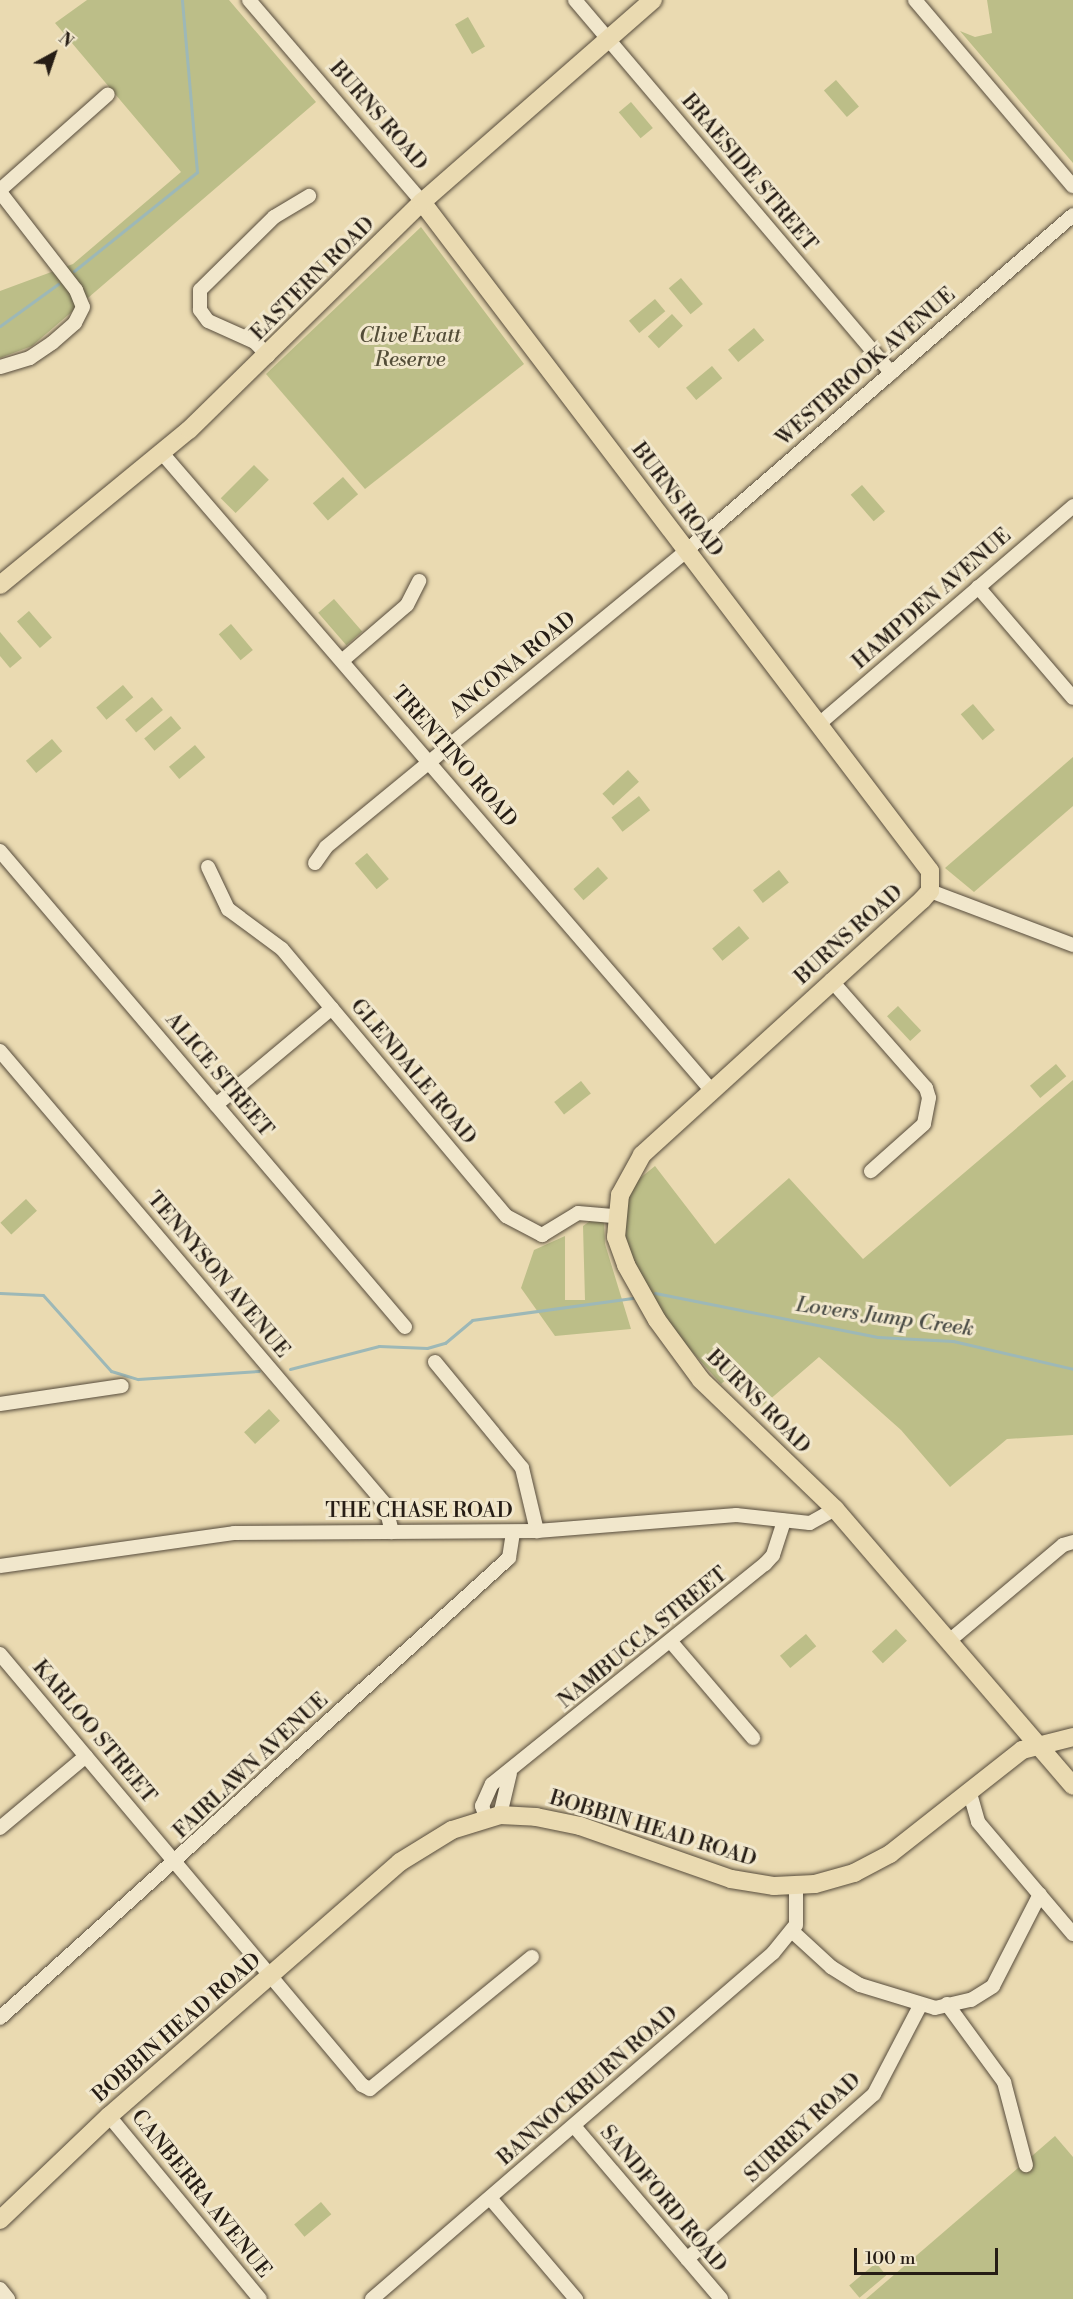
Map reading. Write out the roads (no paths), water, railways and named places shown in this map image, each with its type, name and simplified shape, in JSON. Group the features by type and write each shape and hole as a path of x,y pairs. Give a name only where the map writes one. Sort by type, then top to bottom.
{"main road":[{"name":"EASTERN ROAD","path":"0,585 162,453 268,356 422,202 652,0"},
{"name":"BURNS ROAD","path":"422,202 930,871 930,891 642,1155 624,1184 615,1216 626,1265 686,1363 835,1509 1038,1745 1072,1778"},
{"name":"BOBBIN HEAD ROAD","path":"0,2220 110,2116 400,1862 452,1830 493,1817 560,1821 731,1879 796,1886 833,1880 873,1864 1014,1755 1038,1745 1073,1737"}],"street":[{"name":"BURNS ROAD","path":"249,0 422,202"},
{"name":"BRAESIDE STREET","path":"575,0 891,373"},
{"path":"915,0 1073,186"},
{"path":"0,367 30,358 52,344 75,323 83,307 81,298 0,191 108,94"},
{"path":"268,356 247,339 208,321 200,310 200,290 274,217 309,196"},
{"name":"WESTBROOK AVENUE","path":"687,550 891,373 1071,222"},
{"path":"247,339 254,354 252,371"},
{"name":"TRENTINO ROAD","path":"162,453 343,660 711,1090"},
{"name":"HAMPDEN AVENUE","path":"819,724 1073,506"},
{"name":"ANCONA ROAD","path":"315,863 326,847 687,550"},
{"path":"343,660 407,605 419,581"},
{"path":"978,587 1073,698"},
{"name":"ALICE STREET","path":"0,851 405,1327"},
{"name":"GLENDALE ROAD","path":"208,867 216,892 232,913 278,945 517,1225 542,1235 578,1213 615,1216"},
{"path":"930,891 1073,945"},
{"path":"831,980 926,1088 928,1098 924,1124 871,1171"},
{"path":"216,1105 332,1008"},
{"name":"TENNYSON AVENUE","path":"0,1051 385,1504 392,1532"},
{"path":"435,1362 522,1468 537,1531"},
{"path":"0,1404 122,1386"},
{"name":"THE CHASE ROAD","path":"0,1566 234,1533 513,1532 736,1515 810,1523 835,1509"},
{"name":"NAMBUCCA STREET","path":"493,1817 510,1773 765,1564 773,1555 784,1521"},
{"name":"FAIRLAWN AVENUE","path":"0,2018 177,1863 509,1558 513,1532"},
{"path":"949,1641 1063,1545 1073,1542"},
{"path":"672,1642 753,1738"},
{"name":"KARLOO STREET","path":"0,1654 271,1975 354,2079 370,2089 532,1956"},
{"path":"0,1828 86,1756"},
{"path":"969,1790 978,1822"},
{"path":"947,1808 978,1822 1073,1934"},
{"path":"796,1886 793,1932 831,1967 860,1985 920,2006 971,2000 993,1986 1040,1894"},
{"name":"BANNOCKBURN ROAD","path":"372,2299 574,2126 793,1932"},
{"path":"947,2004 1004,2082 1026,2165"},
{"name":"SURREY ROAD","path":"687,2259 874,2094 920,2006"},
{"name":"CANBERRA AVENUE","path":"110,2116 260,2299"},
{"name":"SANDFORD ROAD","path":"574,2126 720,2299"},
{"path":"490,2198 576,2299"},
{"path":"0,2289 8,2299"}],"waterway":[{"path":"74,271 197,172 182,0"},
{"path":"0,326 58,284"},
{"name":"Lovers Jump Creek","path":"0,1293 43,1295 111,1371 138,1379 259,1371"},
{"name":"Lovers Jump Creek","path":"655,1293 878,1337 953,1341 1073,1369"},
{"name":"Lovers Jump Creek","path":"290,1369 379,1346 427,1348 445,1343 472,1320 632,1298"}],"park label":[{"name":"Clive Evatt Reserve","path":"410,348"}]}
